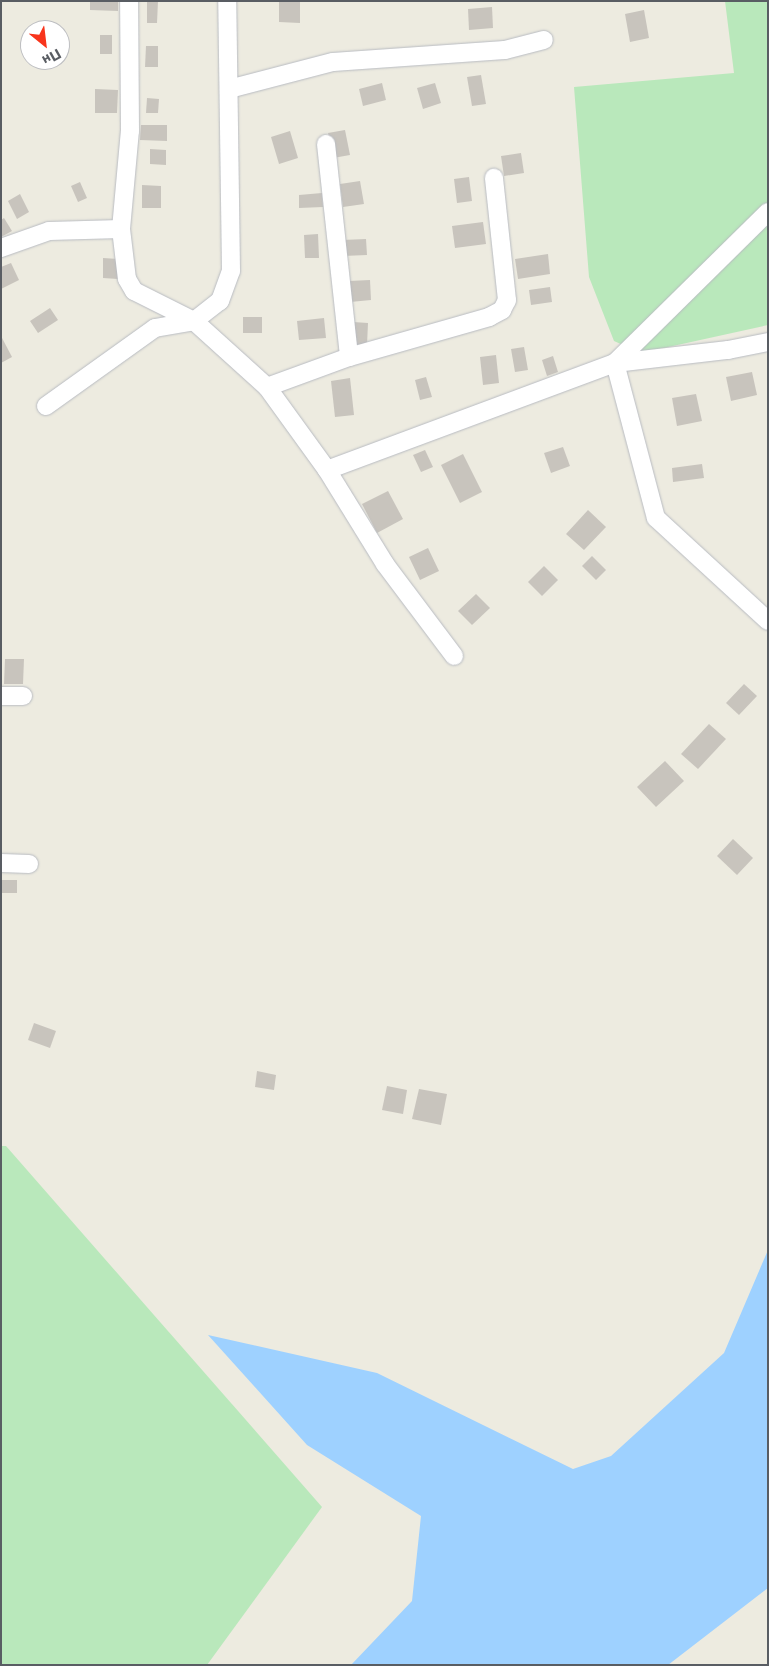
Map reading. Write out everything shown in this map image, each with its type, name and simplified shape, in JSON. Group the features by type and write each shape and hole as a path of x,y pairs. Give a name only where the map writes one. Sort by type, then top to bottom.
{"street":[{"path":"129,1 130,131 121,229 127,279 134,291 194,321 267,388 327,470 385,564 454,656"},
{"path":"46,406 155,328 194,321 220,301 231,271 227,1"},
{"path":"229,89 333,62 505,50 544,40"},
{"path":"326,144 349,358"},
{"path":"267,388 349,358 489,317 502,310 507,300 494,178"},
{"path":"615,362 768,212"},
{"path":"1,248 48,231 121,229"},
{"path":"327,470 615,362 728,350 768,342"},
{"path":"615,362 656,518 768,622"},
{"path":"1,696 23,696"},
{"path":"1,863 29,864"}],"green space":[{"path":"725,1 768,1 768,325 641,353 614,341 589,277 574,87 734,73"},
{"path":"1,1146 6,1146 322,1507 207,1665 1,1665"}],"water":[{"path":"768,1250 768,1588 668,1665 351,1665 412,1601 421,1516 307,1445 208,1335 377,1373 573,1469 611,1456 724,1353"}],"building":[{"path":"90,1 118,1 118,11 90,10"},
{"path":"147,1 158,1 157,23 147,23"},
{"path":"279,1 300,1 300,23 279,22"},
{"path":"492,7 493,28 469,30 468,9"},
{"path":"644,10 649,38 630,42 625,14"},
{"path":"100,35 112,35 112,54 100,54"},
{"path":"146,46 158,46 158,67 145,67"},
{"path":"481,75 486,104 472,106 467,77"},
{"path":"382,83 386,100 363,106 359,89"},
{"path":"435,83 441,103 423,109 417,88"},
{"path":"95,89 118,90 117,113 95,113"},
{"path":"147,98 159,99 158,113 146,113"},
{"path":"141,125 167,125 167,141 140,140"},
{"path":"345,130 350,155 333,158 328,133"},
{"path":"290,131 298,158 279,164 271,137"},
{"path":"150,149 166,150 166,165 150,164"},
{"path":"521,153 524,173 504,176 501,156"},
{"path":"469,177 472,201 457,203 454,179"},
{"path":"360,181 364,204 343,207 340,184"},
{"path":"80,182 87,198 78,202 71,186"},
{"path":"142,185 161,186 161,208 142,208"},
{"path":"322,193 323,207 299,208 299,195"},
{"path":"20,194 29,212 17,219 8,201"},
{"path":"4,218 12,231 1,237 1,220"},
{"path":"483,222 486,244 455,248 452,226"},
{"path":"318,234 319,258 305,258 304,235"},
{"path":"366,239 367,255 343,256 342,240"},
{"path":"548,254 550,274 518,279 515,259"},
{"path":"103,258 118,259 118,279 103,278"},
{"path":"11,263 19,280 1,289 1,267"},
{"path":"370,280 371,300 350,302 349,281"},
{"path":"550,287 552,302 531,305 529,290"},
{"path":"50,308 58,320 38,333 30,321"},
{"path":"243,317 262,317 262,333 243,333"},
{"path":"324,318 326,338 299,340 297,321"},
{"path":"353,322 368,323 367,345 352,344"},
{"path":"1,336 12,357 1,363"},
{"path":"524,347 528,370 515,372 511,349"},
{"path":"496,355 499,383 483,385 480,357"},
{"path":"553,356 558,372 547,376 542,360"},
{"path":"752,372 757,395 731,401 726,377"},
{"path":"426,377 432,397 420,400 415,380"},
{"path":"350,378 354,415 335,417 331,381"},
{"path":"696,394 702,421 677,426 672,398"},
{"path":"563,447 570,466 551,473 544,453"},
{"path":"425,450 433,467 421,472 413,455"},
{"path":"463,454 482,492 460,503 441,465"},
{"path":"702,464 704,478 673,482 672,468"},
{"path":"388,491 403,519 377,533 362,504"},
{"path":"588,510 606,527 584,550 566,534"},
{"path":"428,548 439,571 420,580 409,557"},
{"path":"592,556 606,570 596,580 582,566"},
{"path":"544,566 558,580 542,596 528,582"},
{"path":"476,594 490,608 472,625 458,611"},
{"path":"5,659 24,659 23,684 4,684"},
{"path":"744,684 757,696 739,715 726,703"},
{"path":"709,724 726,739 698,769 681,754"},
{"path":"665,761 684,781 656,807 637,787"},
{"path":"733,839 753,858 737,875 717,856"},
{"path":"1,880 17,880 17,893 1,893"},
{"path":"34,1023 56,1031 50,1048 28,1040"},
{"path":"257,1071 276,1075 274,1090 255,1087"},
{"path":"387,1086 407,1090 403,1114 382,1110"},
{"path":"419,1089 447,1094 441,1125 412,1119"}]}
